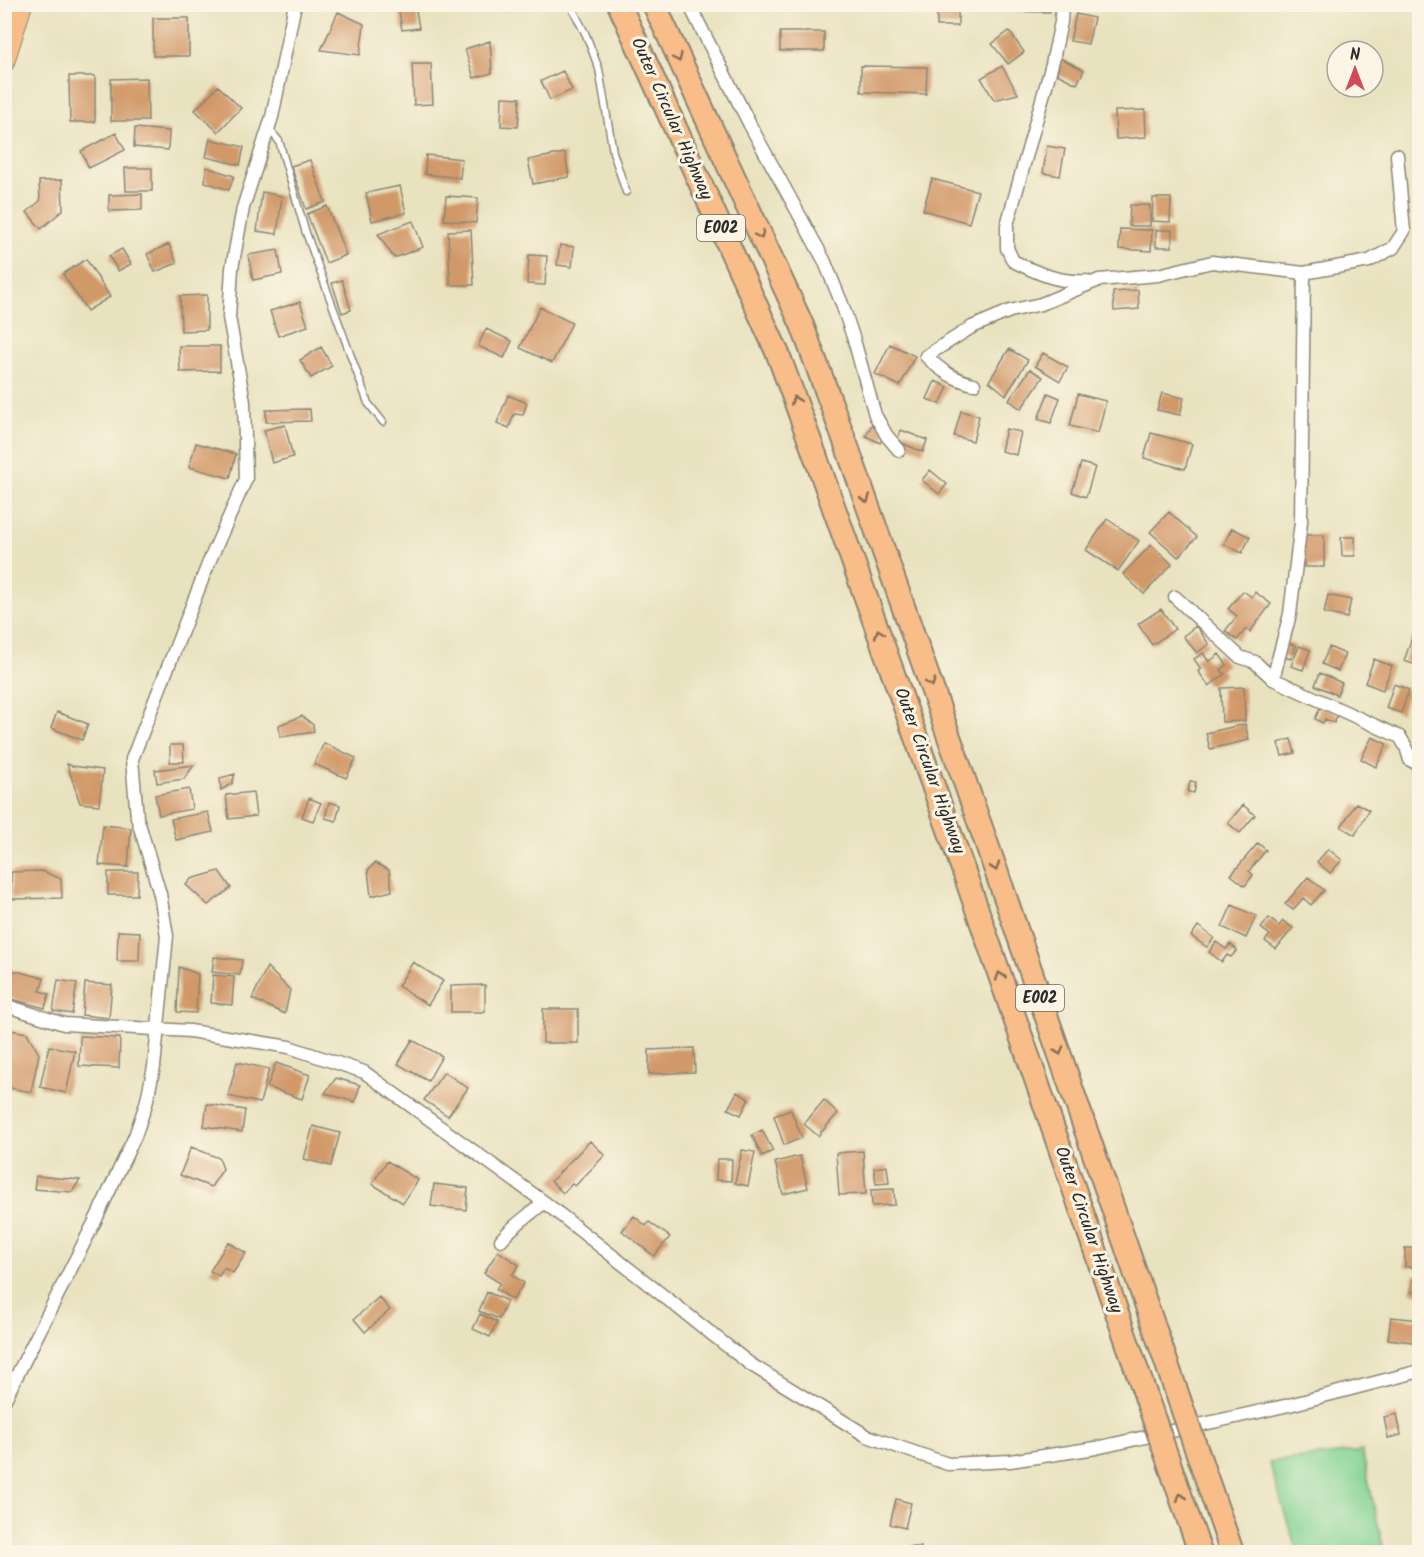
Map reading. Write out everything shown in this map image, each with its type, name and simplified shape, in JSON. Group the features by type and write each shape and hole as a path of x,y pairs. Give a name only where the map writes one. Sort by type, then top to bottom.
{"highway":[{"name":"Outer Circular Highway","path":"619,4 778,354 968,883 1200,1552"},
{"name":"Outer Circular Highway","path":"654,4 802,325 982,828 1232,1552"}],"main road":[{"path":"4,62 22,4"}],"street":[{"path":"4,1401 135,1136 146,1104 154,1067 167,936 160,894 137,817 132,759 209,562 246,479 244,402 229,317 232,268 243,208 268,129 296,4"},
{"path":"689,4 750,125 824,260 854,340 875,415 887,436 899,450"},
{"path":"1062,4 1061,22 1052,64 1007,225 1007,248 1013,261 1040,275 1069,282 1099,280 1158,275 1212,262 1304,273 1369,261 1394,248 1404,231 1397,155"},
{"path":"1273,679 1290,614 1301,522 1304,273"},
{"path":"974,384 961,381 941,371 926,356 982,323 1010,311 1041,304 1099,280"},
{"path":"1175,597 1240,657 1255,662 1273,679 1400,737 1410,760 1419,765"},
{"path":"4,1005 64,1024 190,1031 289,1047 364,1072 544,1202 750,1364 867,1436 948,1464 1010,1461 1096,1448 1289,1405 1419,1371"},
{"path":"501,1240 509,1230 544,1202"}],"lane":[{"path":"570,4 586,35 599,69 613,152 626,192"},
{"path":"268,129 279,141 305,230 368,403 383,422"}],"green space":[{"path":"1362,1451 1384,1552 1297,1552 1269,1462"}],"building":[{"path":"398,4 415,4 419,28 402,30"},
{"path":"502,4 521,4 522,5 504,11"},
{"path":"1014,4 1051,4 1050,12 1014,11"},
{"path":"937,5 958,5 958,26 937,26"},
{"path":"338,12 364,24 360,55 321,50"},
{"path":"1076,14 1094,18 1088,44 1070,41"},
{"path":"153,18 189,18 189,56 153,56"},
{"path":"1009,31 1024,52 1008,64 992,44"},
{"path":"780,32 824,32 824,51 780,51"},
{"path":"490,41 492,73 474,78 465,49"},
{"path":"1060,58 1084,70 1077,84 1057,74"},
{"path":"412,64 431,64 433,104 414,105"},
{"path":"861,66 927,67 926,94 861,92"},
{"path":"1002,66 1018,94 994,100 981,78"},
{"path":"563,71 572,90 550,100 541,81"},
{"path":"69,76 95,76 95,122 70,122"},
{"path":"147,78 148,121 111,121 111,79"},
{"path":"218,86 241,108 218,132 195,110"},
{"path":"502,97 520,98 518,127 501,126"},
{"path":"1145,110 1146,137 1116,139 1115,111"},
{"path":"135,128 169,131 168,150 134,147"},
{"path":"116,133 125,150 89,168 81,151"},
{"path":"210,139 244,147 240,165 206,157"},
{"path":"1047,146 1065,149 1060,176 1043,173"},
{"path":"565,153 569,177 533,184 528,160"},
{"path":"426,155 462,159 460,178 425,174"},
{"path":"310,160 325,202 306,209 291,166"},
{"path":"206,167 234,176 229,190 205,182"},
{"path":"125,168 152,168 152,191 126,191"},
{"path":"932,179 978,191 969,223 923,210"},
{"path":"62,180 63,210 41,229 27,212 40,201 39,181"},
{"path":"400,186 406,213 372,221 366,193"},
{"path":"262,192 282,196 277,234 257,231"},
{"path":"142,194 142,210 109,211 109,195"},
{"path":"446,196 478,198 476,223 444,220"},
{"path":"1153,198 1171,198 1170,222 1152,221"},
{"path":"1130,205 1150,205 1150,226 1129,226"},
{"path":"327,206 346,255 326,263 307,214"},
{"path":"413,221 423,247 394,258 378,234"},
{"path":"1120,229 1152,230 1151,251 1119,249"},
{"path":"471,230 474,285 450,285 448,231"},
{"path":"1156,230 1172,230 1172,247 1156,247"},
{"path":"169,244 177,263 155,272 147,254"},
{"path":"560,245 574,247 572,267 557,265"},
{"path":"122,249 131,264 118,271 109,256"},
{"path":"278,250 282,274 253,280 248,255"},
{"path":"529,255 547,256 545,285 527,284"},
{"path":"86,259 110,297 87,311 63,274"},
{"path":"342,280 351,310 342,313 332,283"},
{"path":"1138,290 1139,309 1114,311 1113,292"},
{"path":"207,295 207,330 181,331 180,296"},
{"path":"300,302 308,326 278,336 270,311"},
{"path":"540,307 572,323 552,363 520,348"},
{"path":"486,329 512,341 504,358 478,346"},
{"path":"890,344 915,356 900,386 875,374"},
{"path":"179,346 220,346 220,371 180,372"},
{"path":"321,347 332,366 311,378 300,360"},
{"path":"1009,349 1028,360 1006,395 989,381"},
{"path":"1043,353 1068,367 1060,381 1035,366"},
{"path":"1030,369 1043,377 1021,409 1009,400"},
{"path":"935,381 948,387 940,404 927,399"},
{"path":"1048,393 1060,398 1051,423 1038,419"},
{"path":"1162,393 1184,398 1180,415 1157,410"},
{"path":"1078,394 1106,401 1098,433 1070,426"},
{"path":"508,395 527,403 523,415 514,414 509,428 497,423"},
{"path":"310,409 311,421 266,422 266,410"},
{"path":"961,411 979,416 973,441 954,436"},
{"path":"873,422 887,429 880,443 866,436"},
{"path":"285,425 293,457 272,463 264,430"},
{"path":"1006,429 1021,432 1016,455 1001,451"},
{"path":"901,430 927,440 923,452 897,441"},
{"path":"1151,433 1192,444 1185,469 1144,458"},
{"path":"196,443 236,454 230,478 189,467"},
{"path":"1081,463 1095,467 1086,497 1072,492"},
{"path":"930,470 947,484 939,494 922,480"},
{"path":"1169,512 1197,537 1178,557 1150,532"},
{"path":"1107,519 1139,541 1118,571 1086,550"},
{"path":"1232,528 1250,537 1242,553 1224,544"},
{"path":"1302,535 1324,535 1324,567 1304,567"},
{"path":"1341,537 1355,537 1355,556 1342,556"},
{"path":"1151,545 1172,564 1144,594 1123,574"},
{"path":"1243,591 1252,597 1255,592 1271,604 1250,632 1246,629 1237,640 1225,631 1237,616 1228,609"},
{"path":"1328,595 1351,600 1347,618 1324,613"},
{"path":"1161,609 1175,629 1152,645 1138,624"},
{"path":"1196,626 1209,644 1197,653 1183,636"},
{"path":"1413,635 1420,637 1420,666 1404,661"},
{"path":"1287,642 1296,646 1291,659 1282,656"},
{"path":"1299,646 1310,650 1303,670 1291,666"},
{"path":"1329,647 1345,654 1338,671 1322,664"},
{"path":"1203,653 1209,662 1219,654 1227,665 1221,670 1225,674 1209,686 1198,671 1201,669 1194,659"},
{"path":"1374,659 1392,666 1383,690 1365,683"},
{"path":"1320,673 1342,683 1337,695 1315,685"},
{"path":"1394,684 1409,690 1401,713 1386,708"},
{"path":"1244,687 1245,721 1222,722 1221,688"},
{"path":"1321,706 1338,714 1334,723 1325,719 1323,723 1315,719"},
{"path":"57,712 88,724 82,740 51,728"},
{"path":"302,716 313,725 314,732 280,737 279,725"},
{"path":"1245,724 1249,740 1210,749 1206,733"},
{"path":"1372,737 1387,744 1376,767 1361,759"},
{"path":"1291,739 1295,753 1282,756 1278,743"},
{"path":"324,743 356,758 346,778 314,764"},
{"path":"170,745 183,745 184,762 170,762"},
{"path":"67,764 103,770 99,805 80,803"},
{"path":"194,765 184,779 157,783 155,770"},
{"path":"235,774 232,784 221,790 220,778"},
{"path":"1190,781 1196,782 1194,793 1188,792"},
{"path":"189,789 192,809 159,815 155,795"},
{"path":"253,792 256,816 229,819 226,795"},
{"path":"309,798 321,803 313,821 302,817"},
{"path":"329,802 340,805 336,821 325,818"},
{"path":"1356,803 1369,810 1355,835 1341,827"},
{"path":"1243,805 1255,815 1240,833 1228,823"},
{"path":"208,812 213,832 176,840 171,819"},
{"path":"103,825 131,828 128,867 99,865"},
{"path":"1258,843 1266,850 1249,871 1253,875 1245,886 1231,875"},
{"path":"1328,849 1342,860 1330,873 1317,862"},
{"path":"375,863 389,870 392,891 371,896 368,870"},
{"path":"42,871 61,879 62,898 11,899 11,872"},
{"path":"219,871 231,888 208,905 186,885 191,879"},
{"path":"108,872 138,872 137,895 108,895"},
{"path":"1308,877 1324,890 1311,905 1303,898 1293,910 1285,904"},
{"path":"1232,905 1256,916 1246,938 1222,927"},
{"path":"1269,918 1279,926 1283,921 1293,928 1276,949 1265,941 1270,935 1261,928"},
{"path":"1198,926 1214,938 1207,947 1191,936"},
{"path":"118,931 140,932 139,961 117,961"},
{"path":"1216,942 1226,949 1230,944 1237,950 1231,957 1227,955 1222,962 1209,952"},
{"path":"214,957 242,960 240,975 212,972"},
{"path":"413,962 443,981 428,1005 398,986"},
{"path":"179,967 198,974 196,1013 177,1012"},
{"path":"267,967 290,990 285,1014 252,999"},
{"path":"8,969 44,978 40,991 49,994 45,1008 4,997 4,983"},
{"path":"213,975 234,977 232,1005 211,1003"},
{"path":"58,980 77,983 72,1014 53,1011"},
{"path":"85,983 112,985 109,1018 82,1015"},
{"path":"485,985 485,1012 451,1012 451,986"},
{"path":"543,1009 578,1009 578,1043 543,1043"},
{"path":"4,1029 27,1033 39,1054 31,1092 4,1087"},
{"path":"80,1036 120,1038 119,1068 79,1066"},
{"path":"412,1040 442,1056 428,1081 398,1064"},
{"path":"49,1046 75,1051 66,1093 40,1087"},
{"path":"694,1048 695,1072 649,1074 649,1050"},
{"path":"237,1062 269,1069 260,1103 228,1096"},
{"path":"276,1063 310,1075 302,1099 267,1087"},
{"path":"444,1072 468,1088 448,1116 424,1100"},
{"path":"336,1078 360,1085 355,1102 325,1093"},
{"path":"737,1092 749,1099 741,1115 728,1109"},
{"path":"824,1100 838,1113 818,1136 804,1124"},
{"path":"207,1104 245,1110 242,1132 204,1126"},
{"path":"791,1110 802,1138 784,1145 774,1116"},
{"path":"313,1126 340,1133 331,1166 304,1159"},
{"path":"762,1130 773,1151 762,1156 752,1135"},
{"path":"590,1141 605,1155 575,1186 572,1184 563,1193 551,1181"},
{"path":"191,1147 219,1158 223,1169 211,1187 180,1175"},
{"path":"742,1150 755,1152 748,1186 735,1183"},
{"path":"863,1151 866,1194 839,1195 836,1153"},
{"path":"800,1156 808,1188 783,1194 775,1162"},
{"path":"717,1159 732,1159 731,1181 716,1180"},
{"path":"387,1161 418,1180 403,1203 372,1184"},
{"path":"887,1166 889,1183 876,1184 874,1168"},
{"path":"36,1176 80,1180 72,1192 34,1189"},
{"path":"434,1184 468,1188 466,1210 431,1206"},
{"path":"894,1189 895,1205 872,1206 871,1190"},
{"path":"634,1216 646,1226 649,1222 670,1237 654,1256 622,1231"},
{"path":"228,1242 246,1253 233,1273 224,1268 219,1276 210,1271"},
{"path":"1405,1248 1420,1248 1420,1267 1405,1267"},
{"path":"498,1251 519,1265 512,1275 524,1283 513,1300 496,1289 500,1283 484,1273"},
{"path":"1415,1274 1420,1276 1420,1294 1410,1291"},
{"path":"487,1292 507,1301 499,1319 479,1311"},
{"path":"379,1297 390,1310 365,1332 354,1319"},
{"path":"480,1314 497,1322 490,1337 473,1329"},
{"path":"1391,1317 1420,1320 1420,1343 1388,1339"},
{"path":"1397,1414 1401,1435 1388,1438 1384,1417"},
{"path":"896,1499 911,1503 905,1528 890,1524"},
{"path":"909,1547 921,1547 921,1552 910,1552"}]}
